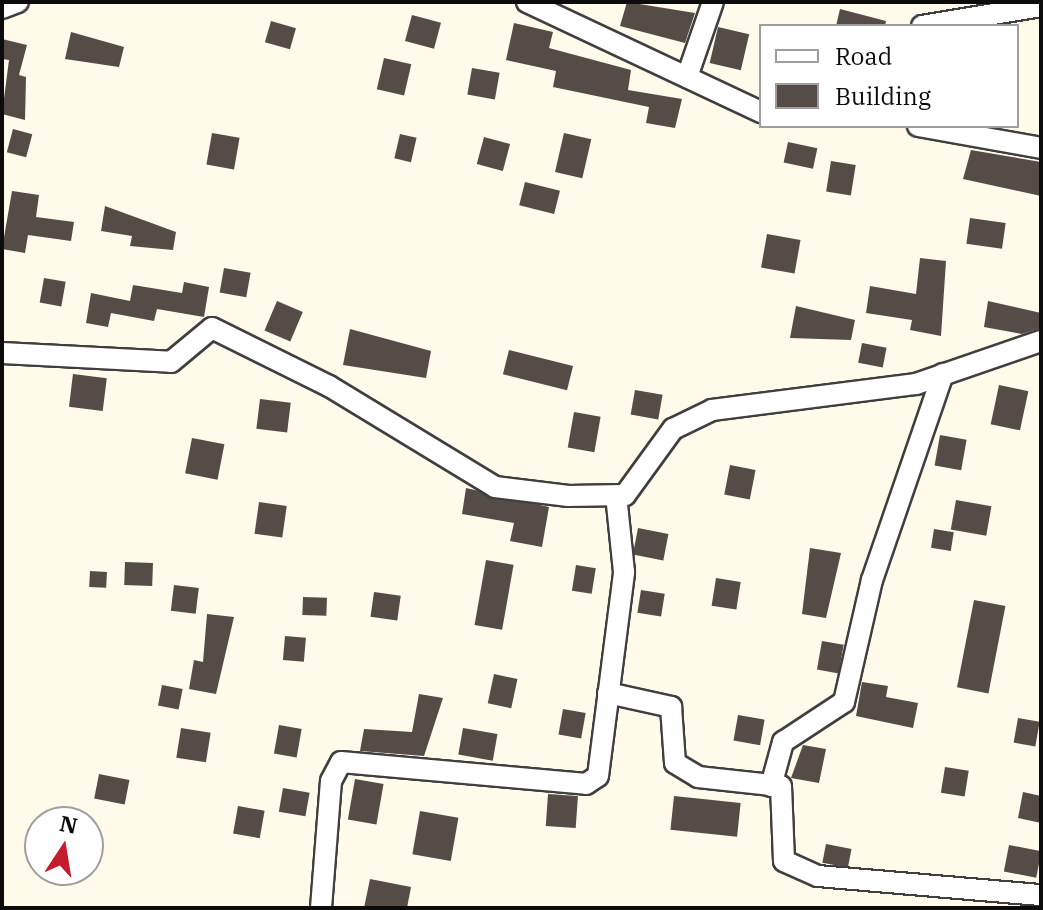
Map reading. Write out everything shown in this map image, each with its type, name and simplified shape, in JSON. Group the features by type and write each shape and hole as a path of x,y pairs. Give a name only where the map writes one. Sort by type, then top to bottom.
{"street":[{"path":"2,8 18,2"},
{"path":"527,2 759,111"},
{"path":"687,77 713,2"},
{"path":"934,24 1041,6"},
{"path":"929,128 1041,148"},
{"path":"2,353 171,362 212,328 329,386 495,487 625,495 673,429 712,410 943,374 1041,341"},
{"path":"771,786 783,742 844,702 872,580 943,374"},
{"path":"321,908 331,781 341,762 586,784 598,776 624,572 616,495"},
{"path":"608,693 671,707 675,763 698,777 781,786 784,861 818,876 1041,895"}],"building":[{"path":"627,2 695,13 685,43 620,26"},
{"path":"840,9 886,21 885,24 836,24"},
{"path":"412,15 441,23 434,49 405,41"},
{"path":"271,21 296,28 290,49 265,42"},
{"path":"514,23 553,32 549,48 631,70 628,90 682,99 675,128 646,123 649,107 553,87 556,71 506,60"},
{"path":"718,27 749,34 741,70 710,63"},
{"path":"71,32 124,47 119,67 65,59"},
{"path":"2,39 27,45 19,75 26,77 25,120 2,114 9,60 2,59"},
{"path":"384,58 411,64 404,95 377,89"},
{"path":"472,68 500,73 495,99 467,95"},
{"path":"13,129 32,134 26,157 7,152"},
{"path":"212,133 240,138 234,169 206,165"},
{"path":"564,133 591,139 582,178 555,172"},
{"path":"400,134 417,138 411,162 394,158"},
{"path":"484,137 510,144 503,171 477,164"},
{"path":"788,142 817,148 813,169 784,163"},
{"path":"971,150 1041,162 1041,196 963,179"},
{"path":"831,161 856,165 851,196 826,192"},
{"path":"525,182 560,191 554,214 519,205"},
{"path":"12,191 39,195 36,217 74,222 71,241 28,235 25,253 2,249"},
{"path":"105,206 176,232 173,250 130,246 132,236 101,231"},
{"path":"970,218 1006,223 1002,249 966,244"},
{"path":"767,234 800,240 795,273 761,267"},
{"path":"920,258 946,261 941,336 910,330 912,320 866,313 870,286 916,294"},
{"path":"224,268 251,273 246,297 220,293"},
{"path":"44,278 66,282 61,306 40,303"},
{"path":"184,282 209,287 204,317 157,309 154,321 111,313 108,327 86,323 91,293 130,301 133,285 182,293"},
{"path":"277,301 303,312 290,341 264,330"},
{"path":"988,301 1041,313 1041,328 1022,334 984,327"},
{"path":"796,306 855,320 851,340 790,338"},
{"path":"350,329 431,351 426,378 343,365"},
{"path":"862,343 887,348 883,367 858,363"},
{"path":"509,350 573,366 567,390 503,374"},
{"path":"73,374 107,378 103,411 69,407"},
{"path":"999,385 1028,391 1020,430 991,424"},
{"path":"635,390 663,395 658,419 631,415"},
{"path":"260,399 291,403 287,433 256,429"},
{"path":"574,412 601,417 594,452 568,447"},
{"path":"940,435 967,440 961,470 935,466"},
{"path":"192,438 224,444 218,480 185,473"},
{"path":"730,465 756,470 750,499 724,494"},
{"path":"466,488 549,507 542,547 510,541 514,523 462,514"},
{"path":"956,500 991,506 986,536 951,530"},
{"path":"259,502 287,506 282,538 255,534"},
{"path":"638,528 668,534 663,560 633,555"},
{"path":"934,529 954,532 951,551 931,548"},
{"path":"810,548 841,553 826,618 802,614"},
{"path":"486,560 514,565 502,630 475,625"},
{"path":"125,562 153,563 152,586 124,585"},
{"path":"576,565 596,568 592,594 572,591"},
{"path":"90,571 107,572 106,588 89,587"},
{"path":"716,578 741,582 736,610 712,606"},
{"path":"174,585 199,588 196,614 171,611"},
{"path":"641,590 665,594 661,616 637,613"},
{"path":"374,592 401,596 397,621 371,617"},
{"path":"303,597 327,598 326,616 302,615"},
{"path":"974,600 1005,606 988,693 957,687"},
{"path":"207,614 234,617 216,694 189,689 194,660 203,662"},
{"path":"285,636 306,638 304,662 283,660"},
{"path":"822,641 844,645 839,673 817,670"},
{"path":"494,674 517,679 511,708 488,703"},
{"path":"862,682 888,686 886,697 918,703 913,728 856,716"},
{"path":"162,685 183,689 179,710 158,706"},
{"path":"419,694 443,698 424,756 360,751 364,729 412,732"},
{"path":"563,709 586,713 581,739 558,735"},
{"path":"738,715 765,720 760,745 733,741"},
{"path":"1018,718 1040,722 1035,746 1014,743"},
{"path":"279,725 302,729 297,758 274,754"},
{"path":"181,728 211,733 206,762 176,758"},
{"path":"463,728 497,734 493,761 458,755"},
{"path":"803,745 826,749 819,783 791,778"},
{"path":"945,767 969,771 965,796 941,793"},
{"path":"99,774 129,780 125,804 94,799"},
{"path":"355,779 384,784 376,824 348,819"},
{"path":"283,788 310,793 305,816 279,812"},
{"path":"1023,792 1041,796 1041,823 1018,818"},
{"path":"548,794 578,796 576,828 546,826"},
{"path":"674,796 741,803 737,837 670,830"},
{"path":"238,806 265,811 260,838 233,834"},
{"path":"420,811 458,818 451,861 412,854"},
{"path":"826,844 852,849 848,868 822,863"},
{"path":"1009,845 1041,851 1036,878 1004,872"},
{"path":"370,879 411,887 407,908 364,908"}]}
